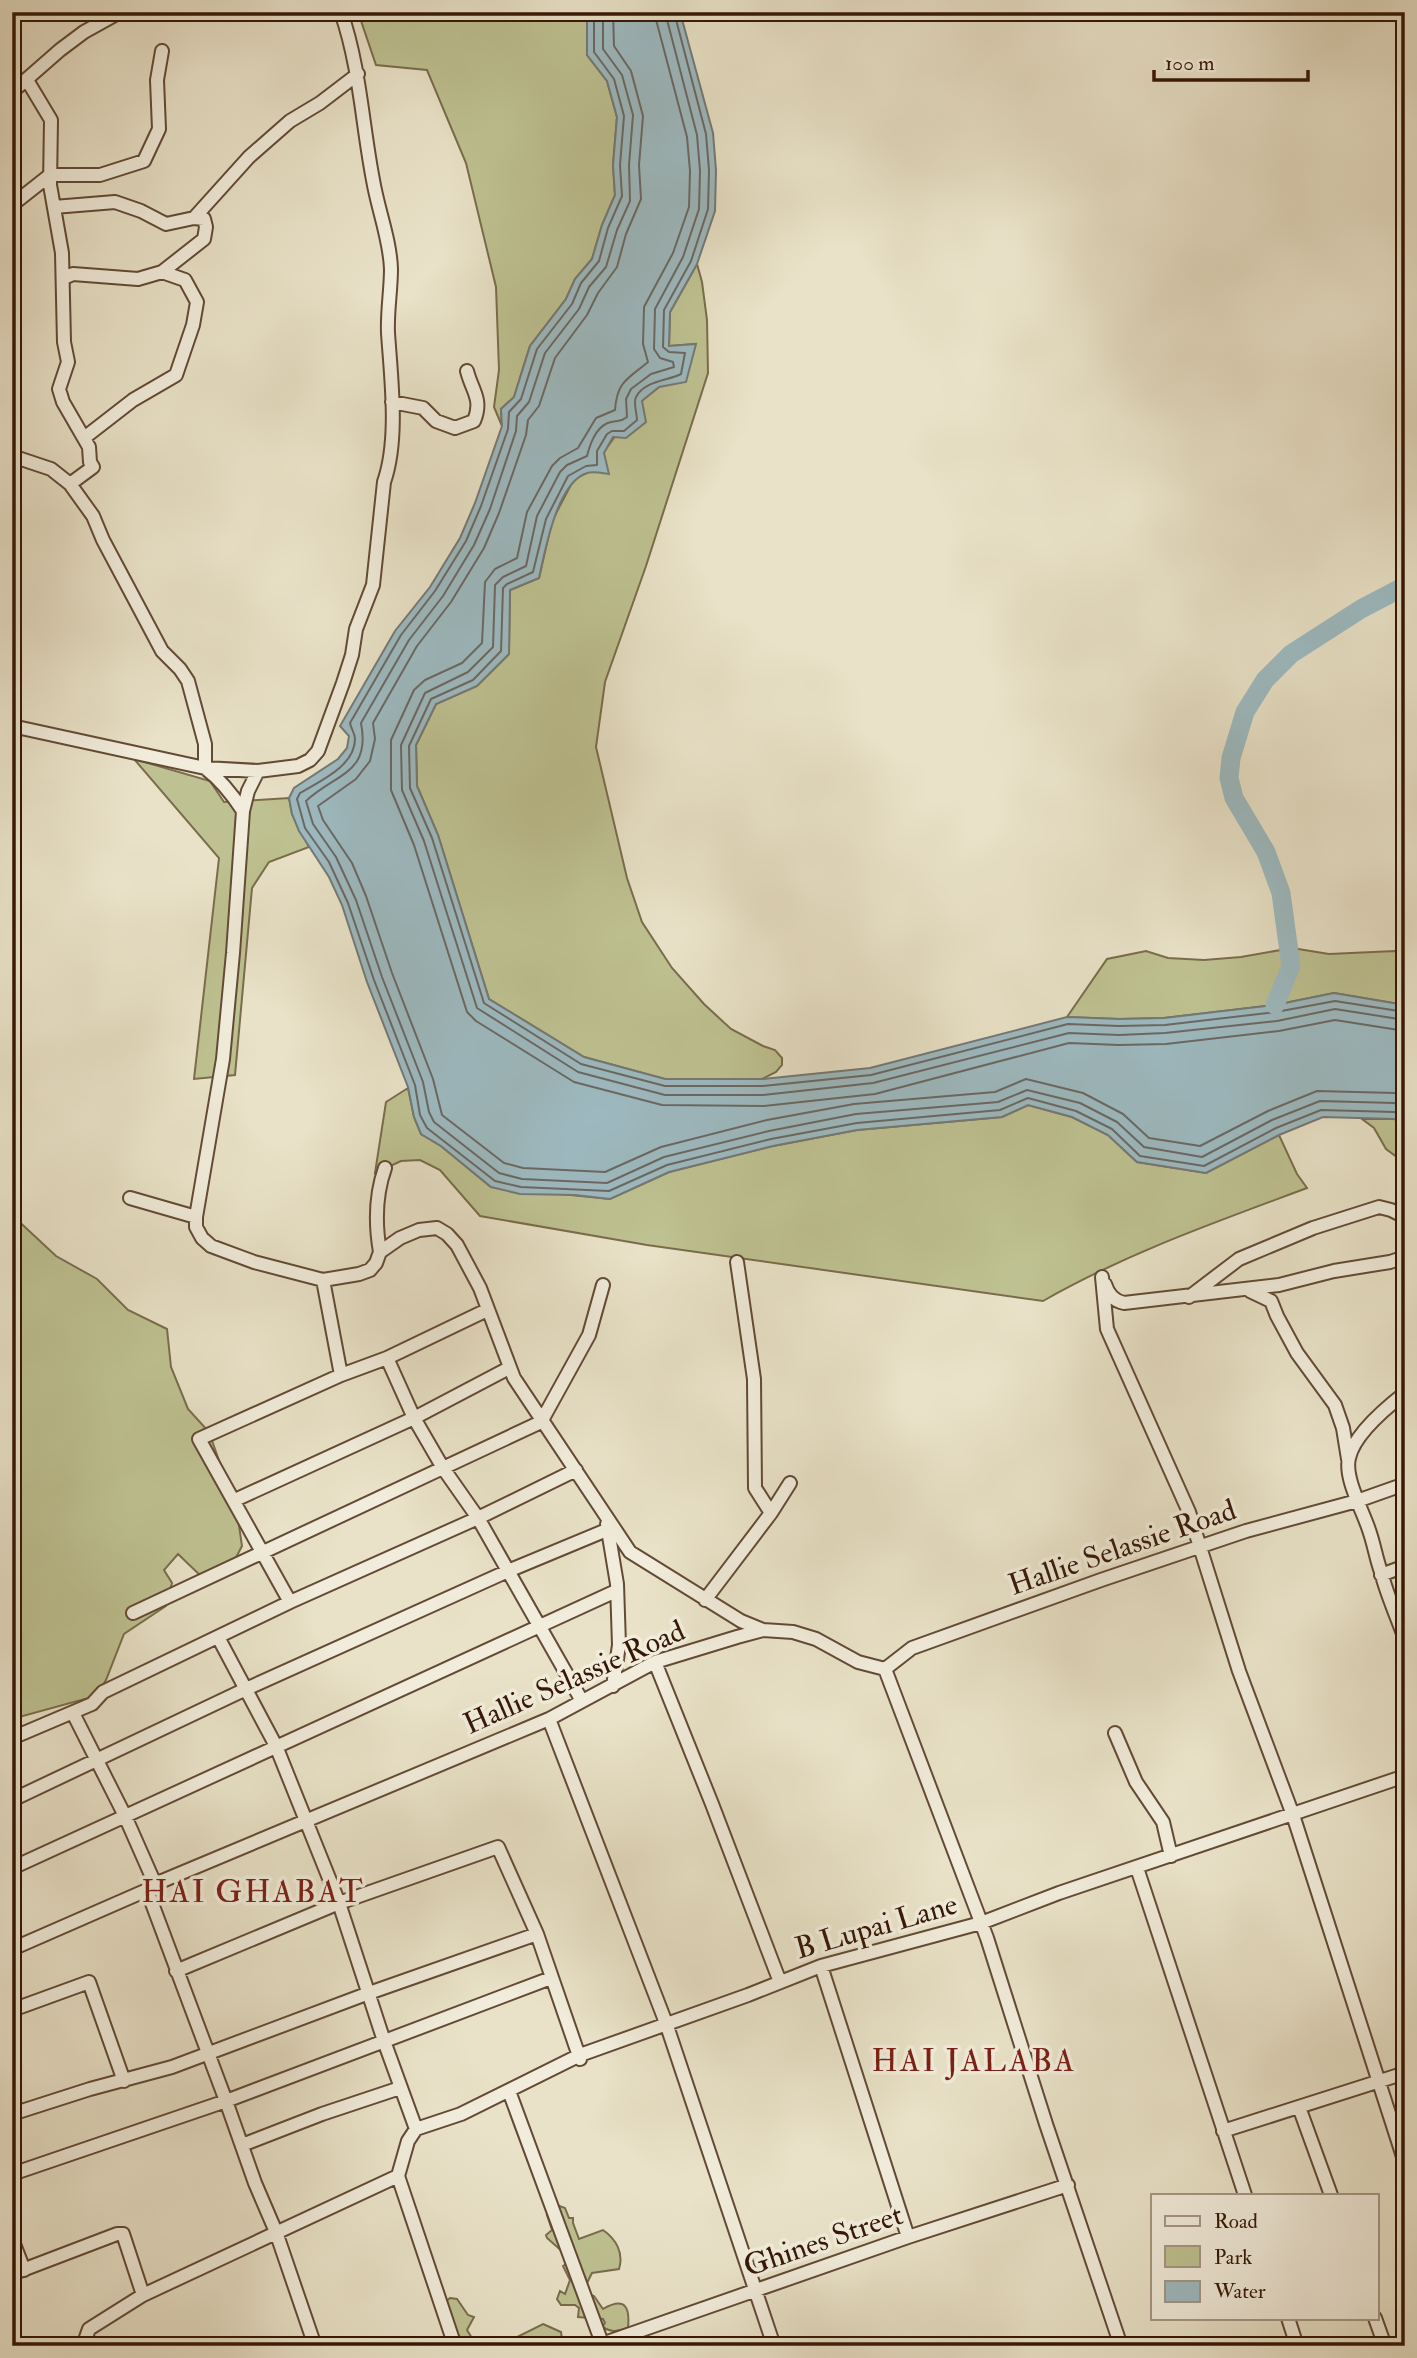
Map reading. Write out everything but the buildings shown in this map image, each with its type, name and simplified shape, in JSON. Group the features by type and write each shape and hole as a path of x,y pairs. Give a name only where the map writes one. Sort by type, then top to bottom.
{"street":[{"path":"12,92 84,32 120,12"},
{"path":"12,726 205,768 258,771 298,766 310,760 318,751 352,655 356,629 373,585 384,482 389,467 392,402 388,332 391,270 388,244 368,150 358,74 341,12"},
{"path":"12,205 50,175 100,175 144,162 159,129 157,80 162,51"},
{"path":"194,218 248,157 290,121 320,103 358,74"},
{"path":"27,80 51,120 50,175 62,253 64,342 68,362 60,389 62,402 89,447 93,467 70,484"},
{"path":"54,207 115,202 166,224 194,218 204,219 206,227 204,239 162,272 138,279 73,274 64,278"},
{"path":"84,438 132,400 176,375 197,302 185,280 162,272"},
{"path":"392,402 423,408 436,421 455,428 474,421 478,411 477,393 467,371"},
{"path":"12,456 51,469 70,484 93,516 162,651 188,681 205,744 205,768"},
{"path":"205,768 217,776 243,811"},
{"path":"258,771 248,791 243,811 223,1059 196,1227 202,1238 212,1246 254,1262 323,1280 359,1274 370,1270 380,1252 376,1213 379,1184 385,1168"},
{"path":"130,1198 196,1217"},
{"path":"1189,1297 1239,1259 1312,1228 1379,1207 1405,1217"},
{"path":"380,1252 400,1238 419,1230 437,1228 447,1234 457,1245 480,1288 509,1368 541,1422 630,1552 705,1600 741,1621 763,1630"},
{"path":"1405,1257 1279,1285 1124,1303 1117,1302 1102,1277 1107,1329 1188,1512 1239,1671 1293,1815 1405,2163"},
{"path":"737,1262 754,1379 755,1488 771,1513"},
{"path":"323,1280 341,1375"},
{"path":"133,1613 541,1422 589,1335 603,1285"},
{"path":"1246,1290 1271,1301 1293,1346 1335,1405 1343,1428 1357,1501 1405,1639"},
{"path":"290,1602 199,1439 341,1375 387,1358 487,1310"},
{"path":"387,1358 414,1418 443,1468 478,1518 582,1701"},
{"path":"235,1500 414,1418 509,1368"},
{"path":"1348,1459 1367,1429 1405,1393"},
{"path":"12,1738 74,1713 92,1704 103,1692 576,1470"},
{"path":"705,1600 771,1513 790,1483"},
{"name":"Hallie Selassie Road","path":"12,1949 151,1887 549,1719 655,1662 763,1630 793,1632 816,1639 858,1662 885,1669 912,1648 1246,1531 1405,1485"},
{"path":"593,1495 609,1529 617,1584 618,1644 613,1686"},
{"path":"12,1800 246,1689 508,1571 609,1529"},
{"path":"1381,1575 1405,1566"},
{"path":"12,1868 616,1591"},
{"path":"218,1637 276,1746 339,1903 416,2129 408,2141 398,2176 455,2346"},
{"path":"655,1662 780,1982"},
{"path":"885,1669 981,1923 1121,2346"},
{"path":"74,1713 125,1816 151,1887 176,1971 276,2232 315,2346"},
{"path":"549,1719 666,2023 774,2346"},
{"path":"1115,1733 1136,1782 1163,1822 1171,1856"},
{"name":"B Lupai Lane","path":"416,2129 461,2113 580,2055 821,1966 981,1923 1059,1893 1405,1776"},
{"path":"176,1971 339,1903 498,1847 537,1934 580,2059 580,2055"},
{"path":"1137,1868 1245,2194"},
{"path":"12,2114 172,2067 537,1934"},
{"path":"821,1966 908,2237"},
{"path":"12,2174 226,2101 551,1978"},
{"path":"12,2010 89,1982 124,2081"},
{"path":"1223,2131 1405,2073"},
{"path":"242,2145 400,2088"},
{"path":"509,2091 599,2345"},
{"path":"1299,2107 1331,2194"},
{"path":"83,2346 89,2329 143,2295 398,2176"},
{"name":"Ghines Street","path":"599,2345 908,2237 1068,2185"},
{"path":"12,2239 18,2272 123,2234 143,2295"},
{"path":"1288,2320 1297,2346"},
{"path":"1375,2320 1385,2346"}],"green space":[{"path":"358,12 587,12 587,55 607,81 617,117 613,165 615,195 592,259 575,279 566,299 530,346 514,397 501,409 502,426 494,407 499,370 496,287 466,163 427,70 376,65"},
{"path":"697,264 707,320 708,373 646,566 605,682 596,747 627,878 642,922 672,968 704,1004 731,1029 775,1050 782,1058 782,1065 776,1072 762,1079 665,1079 584,1057 489,999 438,835 417,786 416,745 436,704 477,686 509,654 510,590 539,578 552,521 574,479 589,472 641,401 659,387 695,344 669,346 670,312"},
{"path":"134,759 210,781 224,802 289,798 292,814 309,847 269,862 252,888 235,1075 194,1079 219,858"},
{"path":"1292,948 1329,954 1395,951 1405,954 1405,1005 1334,993 1275,1005 1164,1018 1067,1017 1107,959 1146,951 1168,958 1204,960"},
{"path":"408,1088 414,1117 421,1134 441,1146 491,1187 610,1199 669,1172 773,1146 857,1130 1002,1117 1028,1105 1072,1117 1108,1135 1137,1162 1206,1173 1279,1135 1297,1174 1307,1188 1139,1253 1043,1301 647,1245 480,1216 440,1170 420,1160 401,1161 375,1173 386,1102"},
{"path":"1362,1119 1394,1119 1405,1122 1405,1163 1386,1149 1374,1128"},
{"path":"12,1215 56,1256 97,1279 128,1310 167,1329 171,1367 188,1409 209,1432 237,1512 242,1546 230,1569 206,1581 178,1554 164,1570 172,1583 166,1606 124,1634 106,1680 96,1696 12,1719"},
{"path":"554,2204 565,2208 569,2218 573,2218 579,2239 603,2230 615,2242 620,2252 619,2269 592,2273 586,2285 588,2294 594,2296 603,2309 617,2304 625,2306 628,2328 615,2331 606,2329 602,2327 605,2323 603,2319 578,2317 579,2308 575,2305 561,2305 557,2299 560,2291 565,2294 570,2280 563,2266 566,2264 564,2253 546,2235 552,2230 547,2215 551,2214"},
{"path":"450,2298 457,2299 468,2315 474,2317 467,2330 477,2346 463,2346 462,2338 454,2333 451,2322 453,2318 446,2313 445,2302"},
{"path":"543,2324 561,2332 563,2346 503,2345 512,2344 511,2340"}],"water":[{"path":"587,12 680,12 713,133 715,211 697,264 670,312 669,346 696,344 686,382 659,387 642,401 646,422 626,438 613,437 604,453 609,474 587,473 568,489 554,519 539,578 510,590 509,654 477,686 436,704 416,745 417,786 438,835 489,999 584,1057 665,1079 763,1079 870,1068 1067,1017 1164,1018 1275,1005 1334,993 1405,1005 1405,1122 1394,1119 1323,1117 1279,1135 1206,1173 1137,1162 1108,1135 1072,1117 1028,1105 1002,1117 857,1130 773,1146 669,1172 610,1199 520,1194 491,1187 441,1146 421,1134 414,1117 408,1087 367,982 342,905 329,877 299,831 289,798 294,788 338,759 347,748 349,736 340,726 395,631 430,587 460,538 502,426 501,409 514,397 530,346 566,299 575,279 592,259 615,195 613,165 617,117 607,81 587,55"}],"waterway":[{"path":"1275,1005 1291,966 1281,893 1266,852 1234,798 1229,778 1231,758 1245,712 1265,680 1291,654 1361,609 1405,586"}],"district":[{"name":"HAI GHABAT","path":"253,1891"},
{"name":"HAI JALABA","path":"974,2060"}]}
